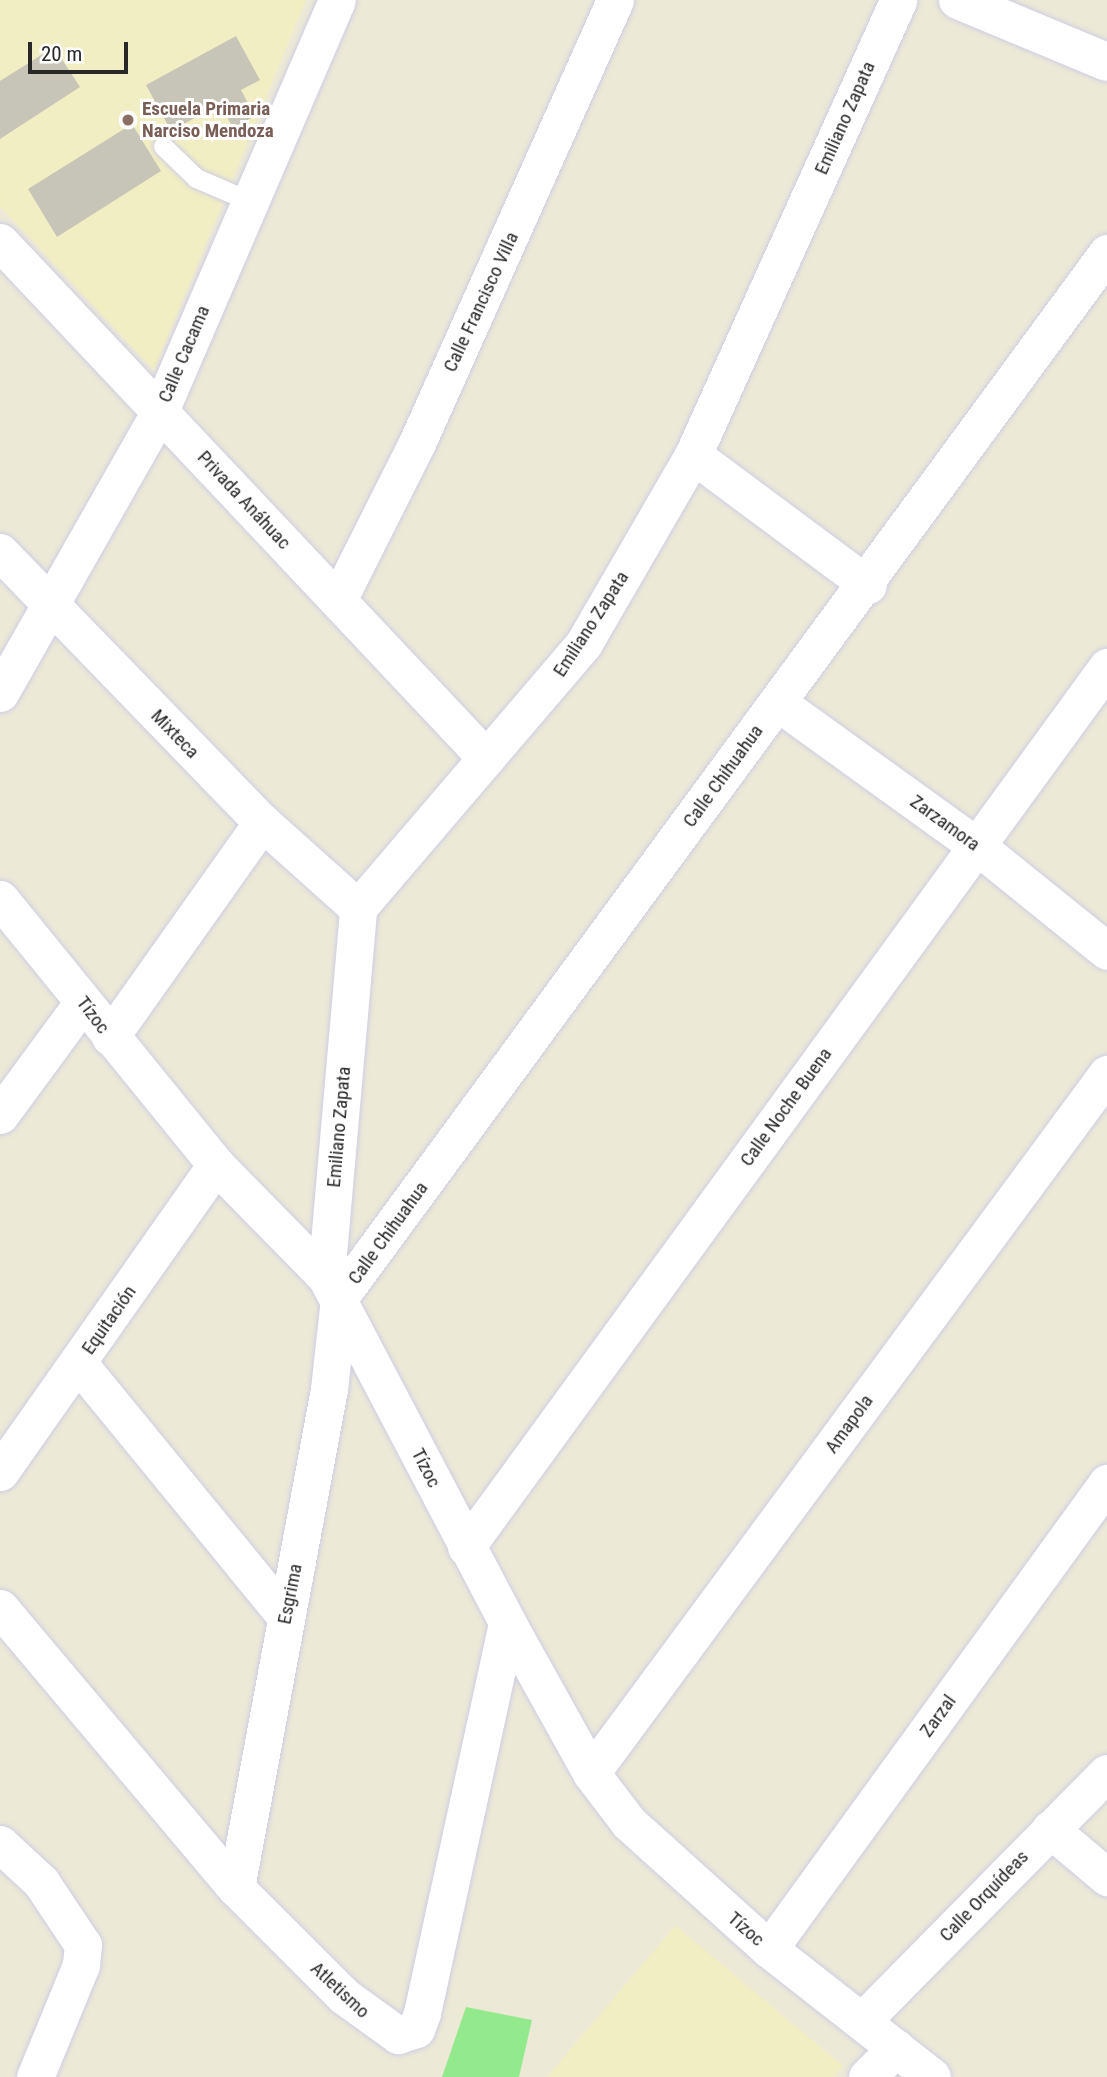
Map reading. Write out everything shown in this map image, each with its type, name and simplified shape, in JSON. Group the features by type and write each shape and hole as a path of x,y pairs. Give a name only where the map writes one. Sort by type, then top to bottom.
{"street":[{"name":"Calle Cacama","path":"0,693 160,411 337,0"},
{"name":"Calle Francisco Villa","path":"338,600 423,431 615,0"},
{"name":"Emiliano Zapata","path":"333,1288 358,908 584,643 693,455 898,0"},
{"path":"958,0 1107,62"},
{"name":"Privada Anáhuac","path":"0,242 486,758"},
{"name":"Calle Chihuahua","path":"333,1288 867,585 1107,253"},
{"path":"693,455 867,585"},
{"name":"Mixteca","path":"0,552 262,822 358,908"},
{"name":"Calle Noche Buena","path":"466,1547 1107,667"},
{"name":"Zarzamora","path":"777,702 977,846 1107,951"},
{"path":"110,1037 262,822"},
{"name":"Tízoc","path":"0,899 216,1165 333,1288 507,1622 592,1773 629,1823 769,1949 930,2076"},
{"path":"0,1115 83,1002"},
{"name":"Amapola","path":"592,1773 1107,1074"},
{"name":"Equitación","path":"0,1472 79,1364 216,1165"},
{"name":"Esgrima","path":"236,1888 286,1618 333,1288"},
{"path":"79,1364 286,1618"},
{"name":"Zarzal","path":"769,1949 1107,1483"},
{"name":"Atletismo","path":"0,1608 236,1888 382,2029 398,2035 416,2029 507,1622"},
{"name":"Calle Orquídeas","path":"863,2021 1107,1773"},
{"path":"1050,1829 1107,1877"},
{"path":"0,1844 41,1882 83,1945 81,1965 35,2077"},
{"path":"867,2077 896,2048"}],"lane":[{"path":"163,146 195,178 250,201"}],"shaded area":[{"name":"Escuela Primaria Narciso Mendoza","path":"0,0 306,0 154,370 0,206"},
{"path":"675,1926 843,2066 833,2077 547,2077"}],"green space":[{"path":"466,2007 532,2020 519,2077 442,2077"}],"building":[{"path":"236,36 260,80 241,90 255,116 233,128 220,104 171,131 146,85"},
{"path":"54,47 80,87 0,139 0,81"},
{"path":"132,124 161,171 57,237 28,189"}],"place":[{"name":"Escuela Primaria Narciso Mendoza","path":"128,120"}]}
